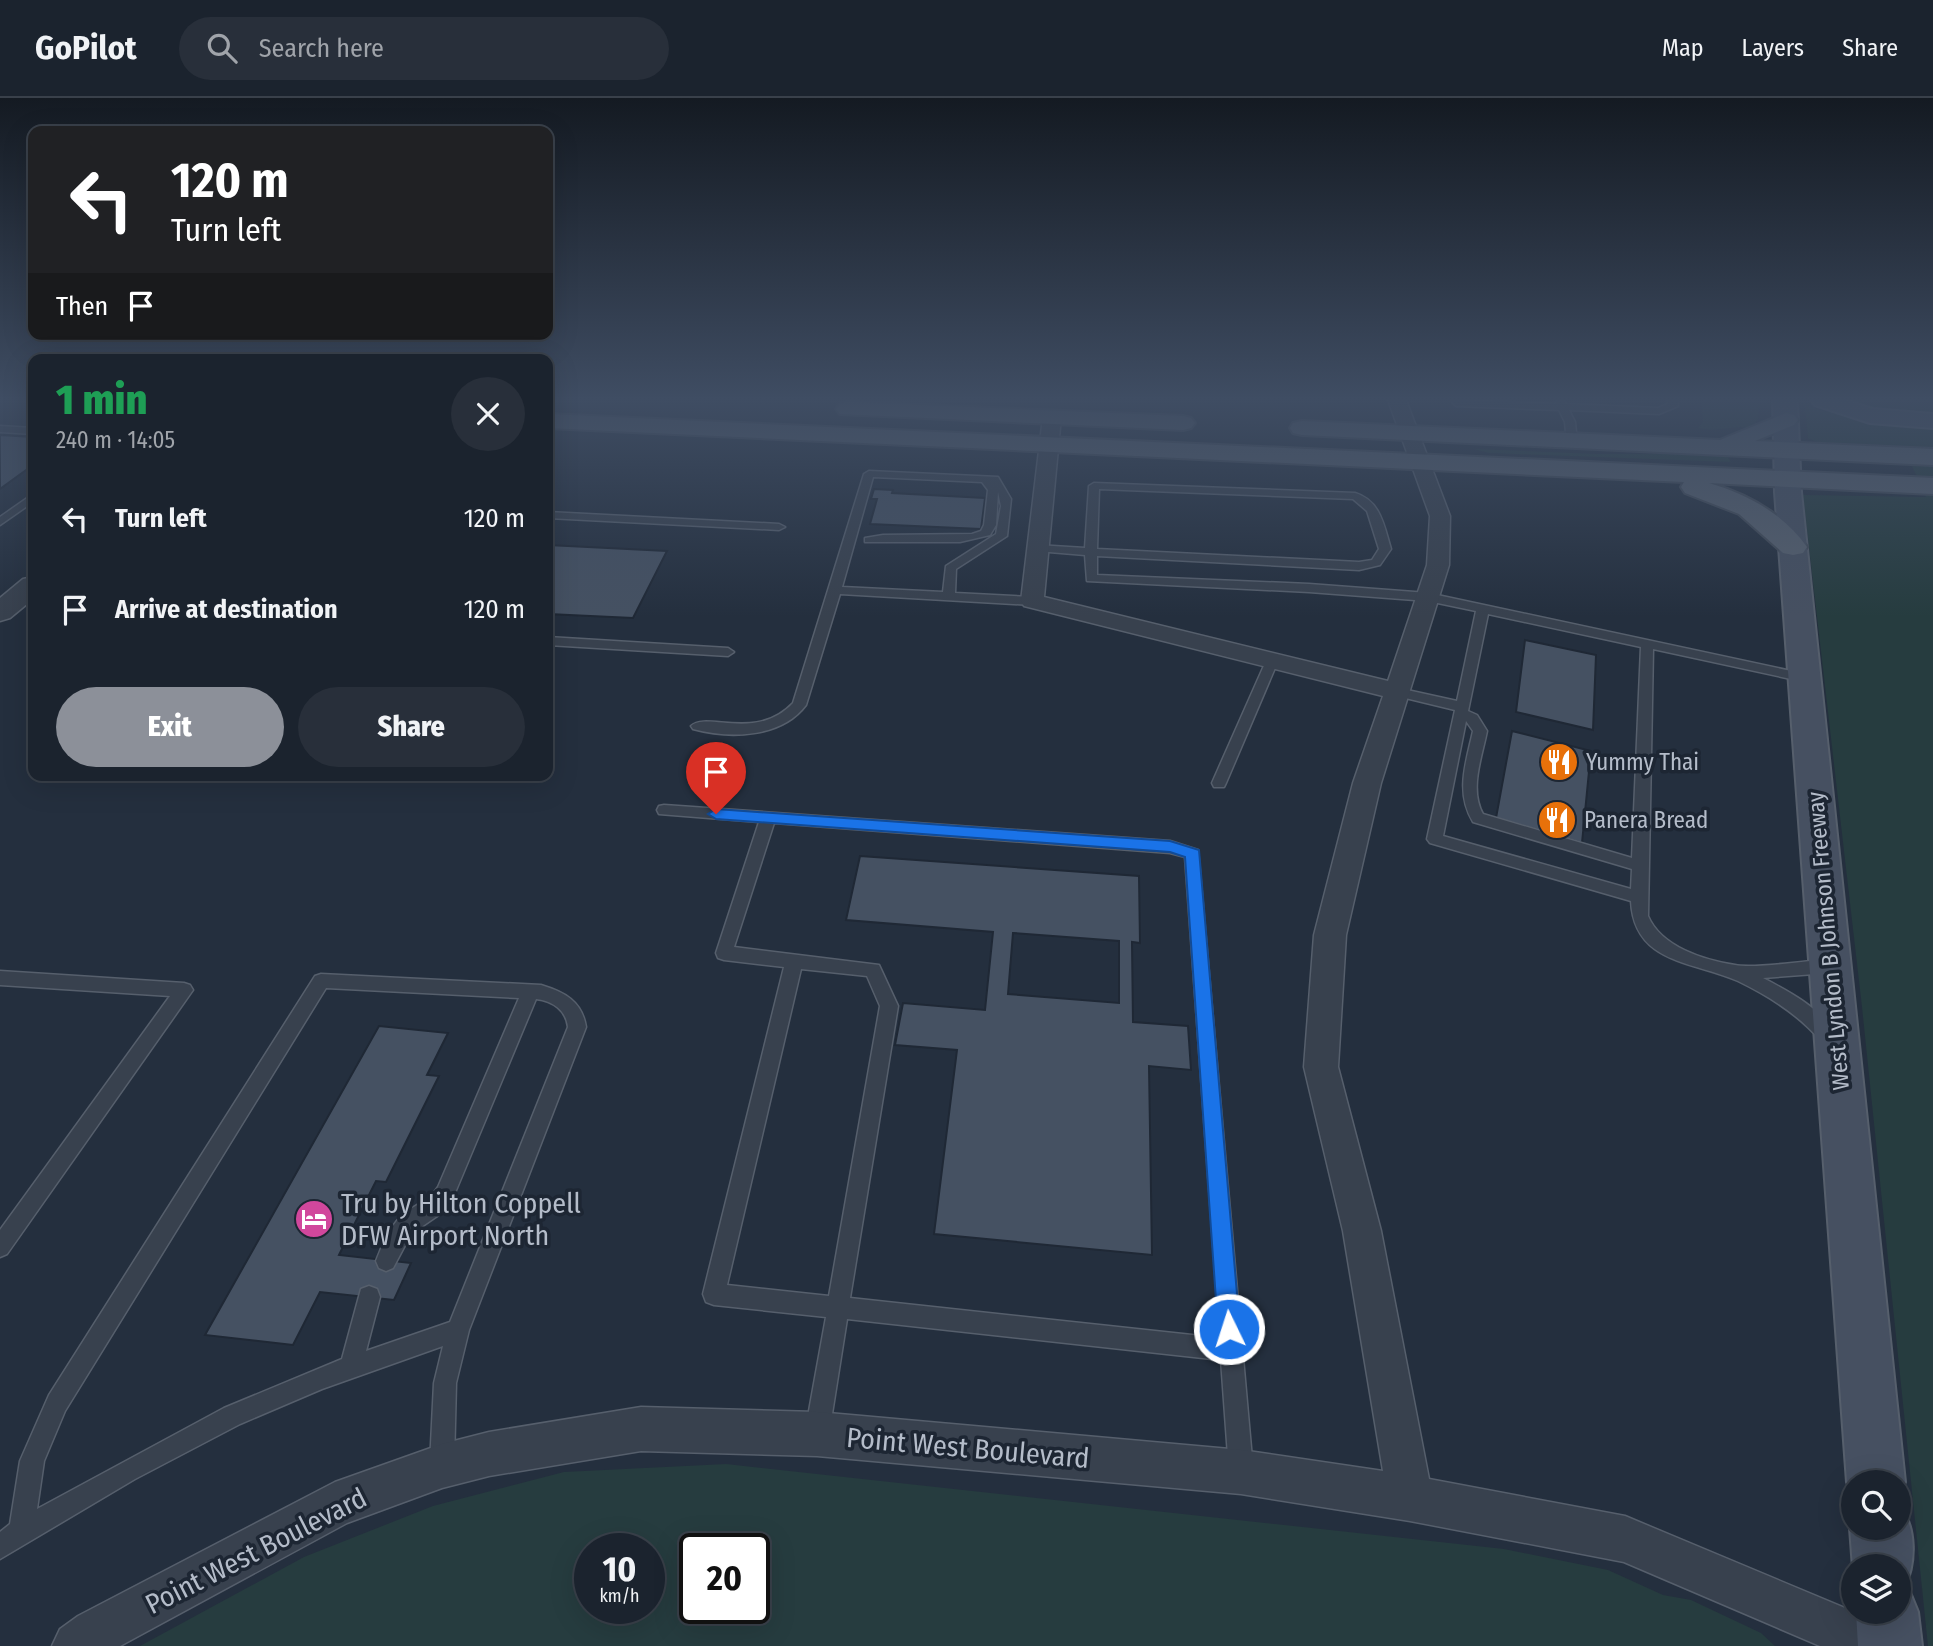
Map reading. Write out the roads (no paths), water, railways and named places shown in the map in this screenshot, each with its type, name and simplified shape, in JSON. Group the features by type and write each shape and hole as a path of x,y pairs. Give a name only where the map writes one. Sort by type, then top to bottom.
{"main road":[{"path":"1629,472 1717,493 1739,503 1762,515 1793,547"},
{"path":"1644,474 1672,472"},
{"name":"West Lyndon B Johnson Freeway","path":"1788,472 1875,1470"},
{"path":"1838,472 1933,486"},
{"path":"1888,1624 1891,1646"}],"street":[{"path":"1046,472 1032,601 1398,692"},
{"path":"1410,1498 1362,1231 1321,1067 1330,935 1367,783 1438,565 1440,516 1425,472"},
{"path":"0,583 28,560"},
{"path":"0,612 28,589"},
{"name":"Point West Boulevard","path":"77,1646 95,1633 335,1505 442,1466 555,1441 642,1429 817,1434 1241,1472 1410,1498 1625,1539 1878,1646"}],"lane":[{"path":"698,726 764,729 788,719 799,705 869,474 994,479 1002,487 1009,502 1001,536 950,568 949,595"},
{"path":"869,540 887,536 967,538 986,533 990,525 993,490 985,479"},
{"path":"1037,548 1091,552 1359,566 1376,563 1385,549 1373,508 1355,496 1094,486 1091,552 1091,578 1238,584 1428,597 1805,678"},
{"path":"0,522 28,501"},
{"path":"553,515 779,527"},
{"path":"850,539 989,545"},
{"path":"1234,559 1238,584"},
{"path":"835,590 1032,601"},
{"path":"1483,608 1435,839 1639,897"},
{"path":"553,641 728,652"},
{"path":"1647,643 1638,911 1643,926 1656,942 1670,952 1736,973 1806,1015 1824,1032 1838,1053"},
{"path":"1219,783 1272,661"},
{"path":"1398,692 1462,710 1472,718 1480,731 1469,804 1478,818 1640,866"},
{"path":"664,810 1170,847 1193,854 1241,1472"},
{"path":"768,818 724,953 873,970 889,1006 817,1434"},
{"path":"794,961 715,1294 1230,1350"},
{"path":"1736,973 1831,966"},
{"path":"0,978 184,990 0,1247"},
{"path":"21,1531 32,1461 57,1403 321,981 531,991 552,995 568,1004 576,1015 577,1027 458,1331 445,1383 442,1466"},
{"path":"386,1261 404,1227 439,1203 445,1193 531,991"},
{"path":"351,1368 369,1297"},
{"path":"0,1547 21,1531 232,1416 320,1378 458,1331"}],"place":[{"name":"Yummy Thai","path":"1559,762"},
{"name":"Panera Bread","path":"1557,820"},
{"name":"Tru by Hilton Coppell DFW Airport North","path":"314,1219"}]}
